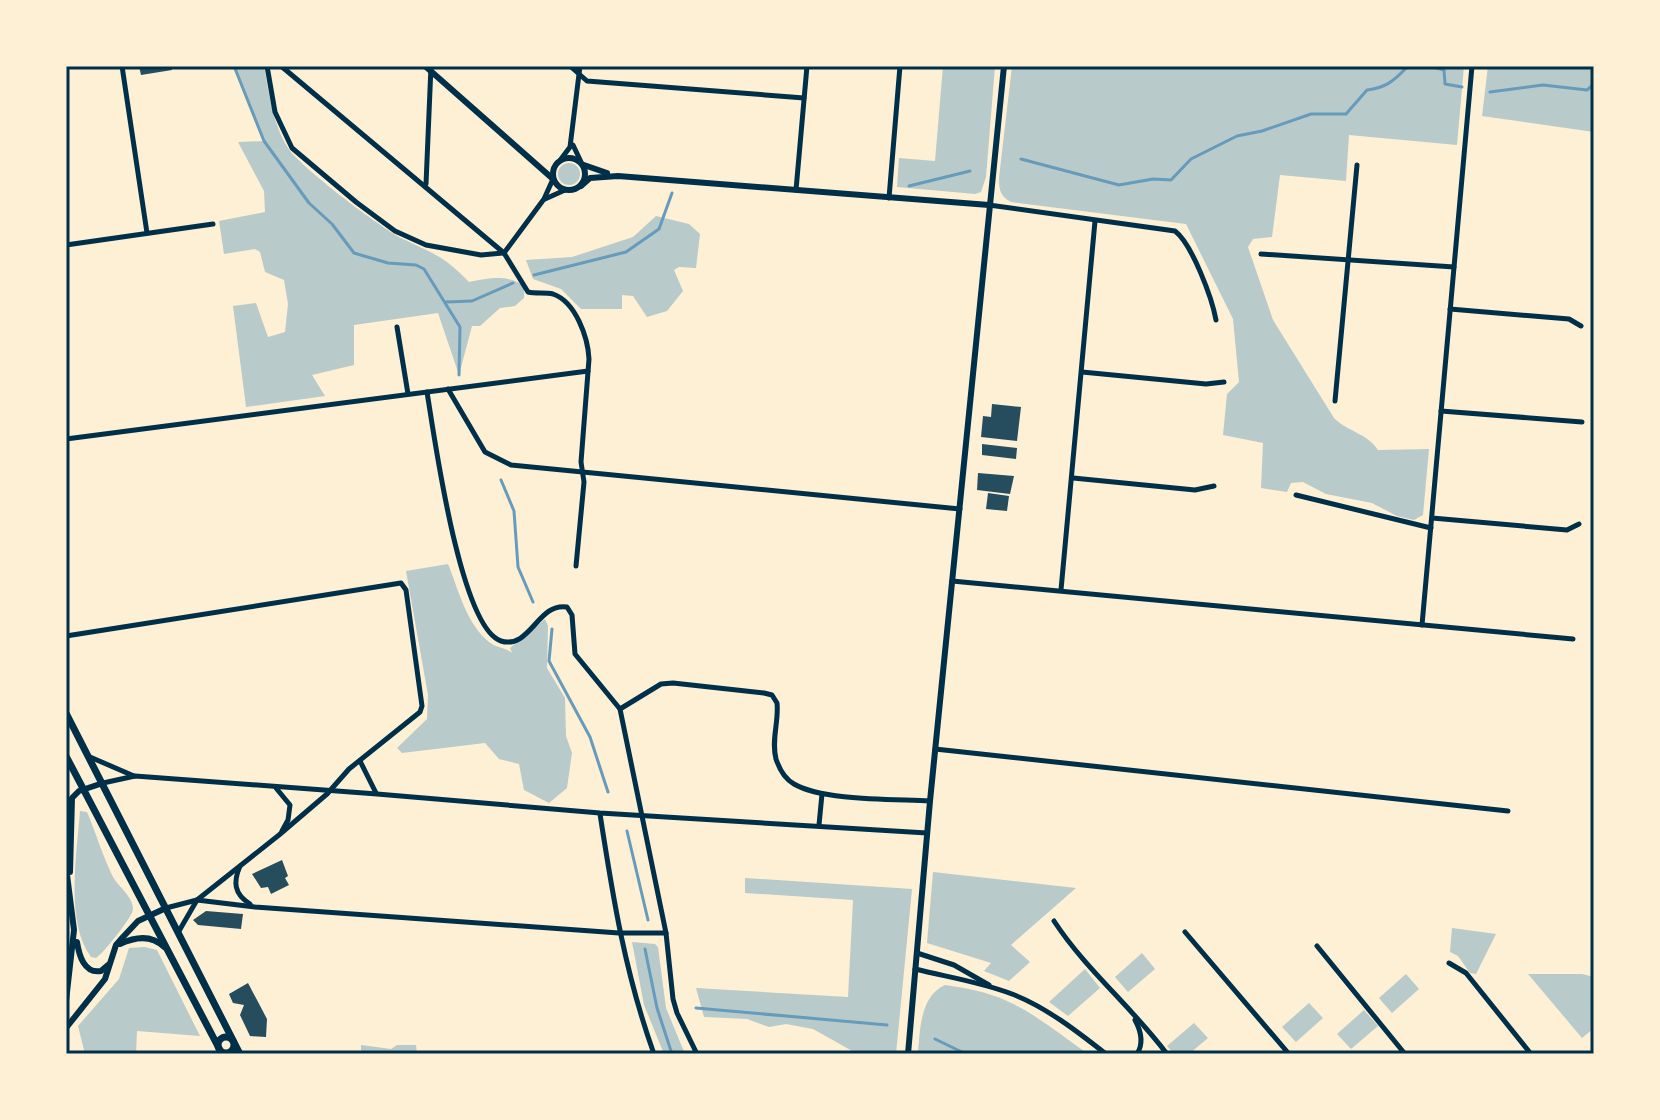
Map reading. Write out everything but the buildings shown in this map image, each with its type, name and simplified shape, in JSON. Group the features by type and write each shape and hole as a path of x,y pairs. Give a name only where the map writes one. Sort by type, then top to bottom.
{"main road":[{"path":"66,713 240,1054"},
{"path":"66,756 220,1050 231,1051 233,1042"}],"street":[{"path":"122,66 147,233"},
{"path":"267,66 275,112 292,148 395,231 426,245 481,255 504,253 544,199 553,172 572,136"},
{"path":"281,66 504,253 528,292 551,293 571,309 588,343 576,566"},
{"path":"570,66 587,81 804,98"},
{"path":"580,66 572,136 574,151 585,171 582,184"},
{"path":"796,191 807,66"},
{"path":"889,198 900,66"},
{"path":"908,1054 935,749 1004,66"},
{"path":"1422,625 1472,66"},
{"path":"425,185 429,68"},
{"path":"429,68 565,190"},
{"path":"534,160 550,164 571,158 590,169 618,176"},
{"path":"1335,401 1357,165"},
{"path":"544,199 565,190 571,191 598,176 618,176 989,205 1175,231 1180,235 1212,299 1216,320"},
{"path":"1061,590 1095,221"},
{"path":"66,245 213,224"},
{"path":"1261,254 1454,267"},
{"path":"1450,309 1569,319 1581,326"},
{"path":"397,327 408,394"},
{"path":"66,439 588,371"},
{"path":"1082,372 1206,384 1224,382"},
{"path":"448,389 485,452 511,465 960,509"},
{"path":"427,392 457,556 471,599 484,626 493,637 503,642 517,639 533,628 544,613 559,606 567,607 572,615 575,654 620,709 666,933 677,1013 697,1054"},
{"path":"1441,411 1582,422"},
{"path":"1073,478 1195,490 1214,486"},
{"path":"1296,495 1431,528"},
{"path":"1432,518 1567,530 1579,524"},
{"path":"952,581 1573,639"},
{"path":"66,636 401,583 406,590 422,706 420,712 360,761 279,835 197,900 178,932"},
{"path":"620,709 661,684 772,695 778,712 774,744 776,760 782,772 796,785 822,794 930,801"},
{"path":"935,749 1508,811"},
{"path":"90,757 135,776"},
{"path":"360,761 377,794"},
{"path":"111,959 101,971 90,970 83,963 69,913 72,798 83,789 135,776 600,813 927,833"},
{"path":"276,788 288,799 290,810 279,835"},
{"path":"819,825 822,794"},
{"path":"600,813 619,933 637,1006 654,1054"},
{"path":"241,865 236,890 243,900 255,907"},
{"path":"66,867 69,884"},
{"path":"66,1028 105,979 116,945 138,921 166,908 197,900 255,907 619,933 666,933"},
{"path":"1054,921 1068,942 1167,1054"},
{"path":"66,1001 74,930"},
{"path":"1185,932 1289,1054"},
{"path":"116,945 141,938 157,941 164,947"},
{"path":"1317,946 1405,1054"},
{"path":"917,953 954,965 1038,1007 1106,1054"},
{"path":"1449,963 1466,973 1531,1054"},
{"path":"915,969 993,987"},
{"path":"1130,1013 1141,1037 1141,1048 1137,1054"}],"shaded area":[{"path":"234,66 264,66 275,119 288,148 342,196 392,233 445,261 469,282 504,278 524,286 524,298 515,306 500,308 480,326 472,326 459,375 438,313 354,325 354,365 312,375 325,396 246,407 233,306 256,303 268,337 285,332 288,304 284,280 265,272 260,252 255,249 224,254 219,221 265,212 264,191 238,142 264,141"},
{"path":"943,66 995,66 986,177 981,192 975,194 897,187 899,158 935,161"},
{"path":"1012,66 1464,66 1457,145 1349,135 1346,181 1280,175 1272,237 1253,239 1248,247 1273,320 1334,418 1374,444 1378,450 1429,449 1423,515 1414,520 1397,516 1372,503 1326,494 1303,482 1291,483 1287,492 1261,488 1263,443 1223,435 1227,394 1239,382 1233,319 1186,224 1011,202 1002,195 999,178"},
{"path":"1488,66 1594,66 1594,132 1482,116"},
{"path":"569,163 577,166 580,174 577,182 569,185 561,182 558,174 561,166"},
{"path":"656,216 689,224 700,234 696,268 679,267 674,270 683,291 667,311 647,317 633,296 622,295 622,309 581,309 561,289 533,279 526,260 572,257 633,237"},
{"path":"448,564 474,626 492,644 512,653 510,648 545,619 548,626 547,668 565,698 566,736 572,753 567,788 549,803 524,790 519,764 499,759 485,743 402,753 397,748 427,719 428,695 406,571"},
{"path":"80,811 87,812 113,877 128,896 133,909 117,935 96,958 91,957 83,942 75,906"},
{"path":"933,872 1076,888 1011,945 1030,962 1009,981 984,971 991,963 927,943"},
{"path":"745,878 912,889 896,1054 854,1052 813,1029 786,1024 769,1027 747,1019 704,1017 696,988 848,997 853,900 745,893"},
{"path":"1452,928 1496,934 1476,974 1470,973 1458,956 1450,952"},
{"path":"632,942 658,947 666,1008 685,1054 664,1054 644,1005"},
{"path":"129,948 157,950 200,1036 137,1031 136,1054 85,1054 78,1026 119,979"},
{"path":"1142,953 1155,969 1128,992 1115,977"},
{"path":"1085,969 1100,988 1068,1016 1049,1002"},
{"path":"1406,974 1419,989 1392,1013 1379,998"},
{"path":"1528,974 1582,974 1594,977 1594,1028 1582,1038"},
{"path":"945,985 992,995 1018,1006 1088,1054 918,1054 926,1005"},
{"path":"1309,1003 1323,1018 1296,1042 1282,1027"},
{"path":"1364,1010 1378,1026 1351,1049 1337,1034"},
{"path":"1194,1023 1208,1038 1189,1054 1174,1054 1167,1046"},
{"path":"361,1045 391,1049 397,1045 416,1045 417,1054 361,1054"}],"waterway":[{"path":"234,66 264,141 309,203 332,224 354,253 424,269 460,327 459,375"},
{"path":"1021,159 1119,185 1153,179 1171,180 1191,159 1237,136 1311,114 1346,114 1367,90 1384,86 1406,68 1417,66"},
{"path":"1429,66 1444,70 1445,84 1462,87"},
{"path":"1490,92 1543,85 1587,90 1594,84"},
{"path":"909,186 970,171"},
{"path":"534,275 626,252 659,229 672,193"},
{"path":"446,302 472,301 513,283"},
{"path":"501,480 514,511 518,567 533,602"},
{"path":"552,629 549,661 590,737 608,792"},
{"path":"627,831 648,920"},
{"path":"645,949 657,1008 672,1054"},
{"path":"696,1008 887,1025"},
{"path":"935,1039 966,1054"}]}
